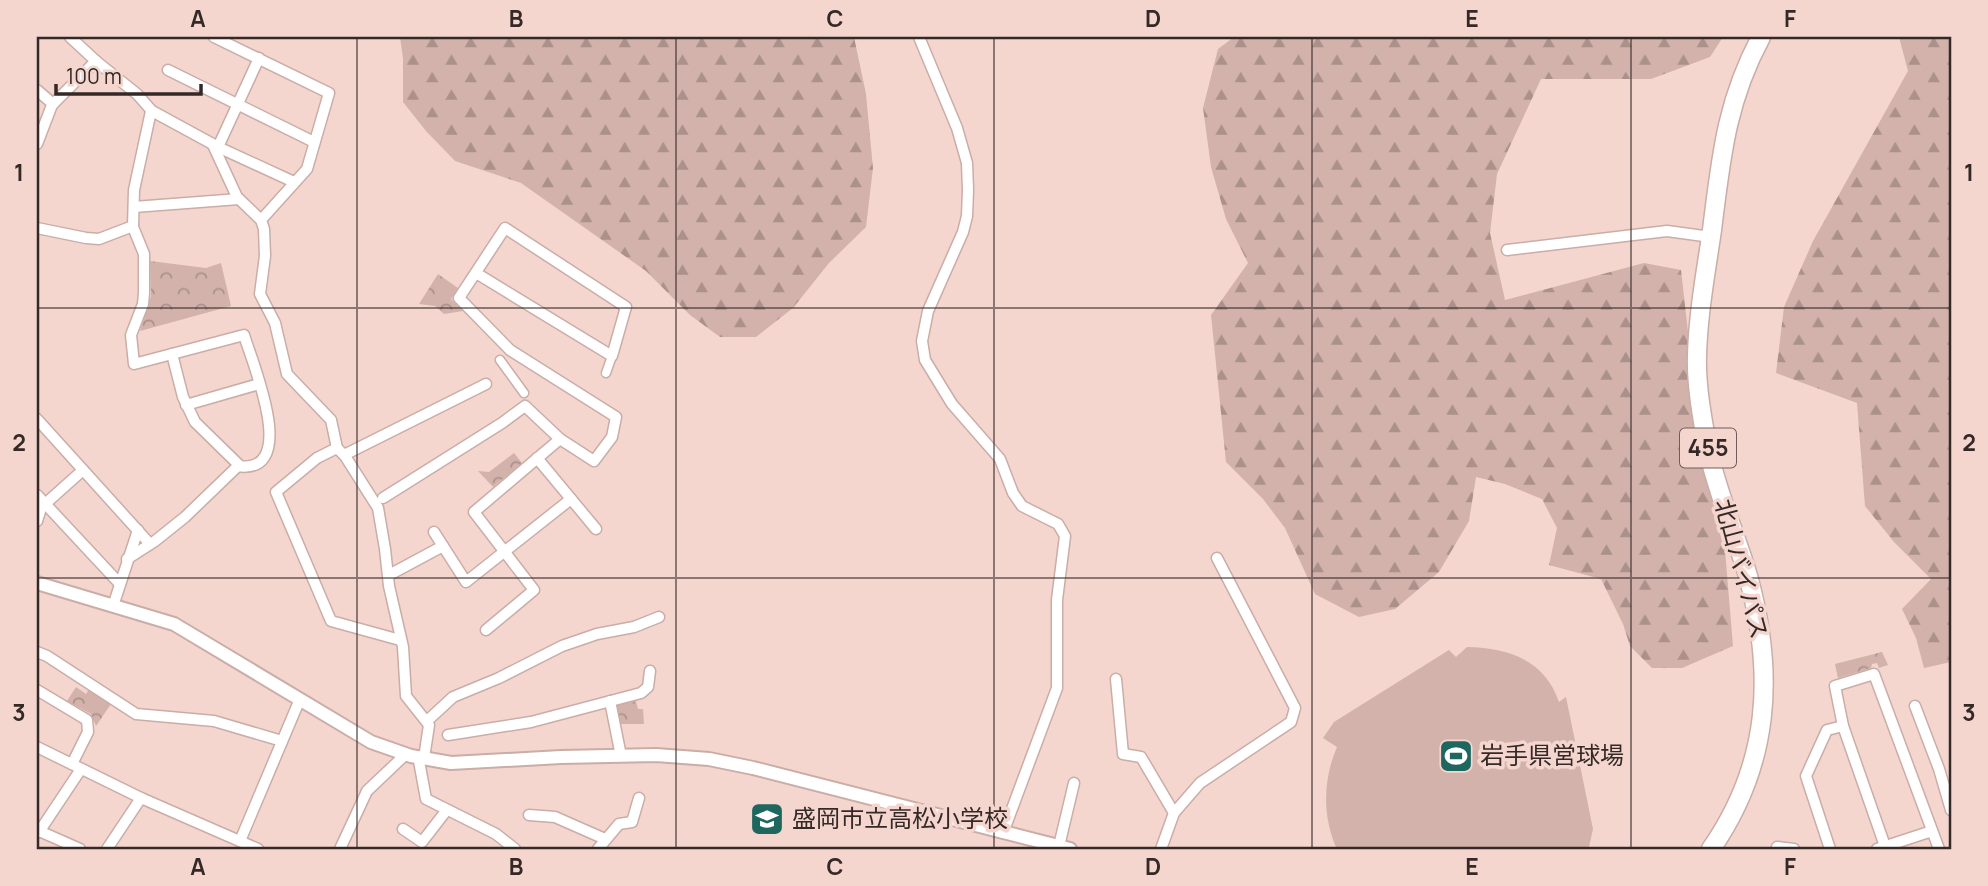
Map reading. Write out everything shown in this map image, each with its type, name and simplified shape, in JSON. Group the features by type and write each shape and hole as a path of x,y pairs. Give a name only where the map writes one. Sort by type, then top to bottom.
{"highway":[{"name":"北山バイパス","path":"1711,849 1745,790 1764,702 1764,657 1747,576 1720,496 1707,445 1697,358 1723,147 1731,107 1741,78 1761,37"},
{"name":"北山バイパス","path":"1724,849 1762,769 1770,731 1775,663 1765,602 1717,449 1707,379 1707,350 1734,145 1745,97 1772,37"}],"street":[{"path":"70,37 137,94 151,111 294,183"},
{"path":"214,37 329,93 307,169 261,220"},
{"path":"919,37 957,128 967,163 968,190 963,232 928,312 922,341 925,360 952,404 1000,459 1013,493 1022,506 1058,524 1065,536 1057,600 1057,688 1003,832"},
{"path":"259,58 216,146 232,189 261,220 266,242 260,285 261,301 275,323 287,374 331,420 340,451 378,508 400,640 406,696 429,725 421,760 426,799 496,834 515,849"},
{"path":"37,144 53,104 96,61"},
{"path":"168,70 314,142"},
{"path":"37,90 53,104"},
{"path":"127,558 186,517 237,467 247,467 259,462 268,451 269,421 244,335 134,364 131,335 143,304 144,293 144,254 133,226 136,175 151,111"},
{"path":"134,207 240,200"},
{"path":"37,228 99,239 133,226"},
{"path":"500,360 524,399 561,439 594,461 612,437 616,417 598,400 510,350 459,298 505,228 626,307 606,373"},
{"path":"1507,250 1667,231 1711,237"},
{"path":"476,273 612,356"},
{"path":"172,354 186,405 195,422 239,465 237,467"},
{"path":"186,405 258,384"},
{"path":"400,640 331,621 276,492 306,465 486,384"},
{"path":"383,498 502,423 524,399"},
{"path":"37,421 150,544"},
{"path":"486,630 534,590 474,513 561,439"},
{"path":"537,458 596,529"},
{"path":"37,521 42,500 83,470"},
{"path":"434,532 466,582 571,499"},
{"path":"42,500 120,584"},
{"path":"113,607 138,530"},
{"path":"389,575 443,546"},
{"path":"1161,849 1174,813 1200,783 1291,722 1295,708 1217,558"},
{"path":"37,583 174,624 372,742 421,760 450,763 656,755 709,759 1064,848 1074,783"},
{"path":"427,721 453,697 499,678 562,646 659,618"},
{"path":"37,652 136,714 214,721 282,741"},
{"path":"448,735 531,722 641,693 648,687 650,671"},
{"path":"1932,831 1883,848 1843,726 1835,686 1874,674 1939,849"},
{"path":"1116,679 1123,754 1141,757 1174,813"},
{"path":"37,690 87,720 88,732 77,767 38,831 80,849"},
{"path":"240,841 300,698"},
{"path":"610,701 621,756"},
{"path":"1915,706 1947,778 1951,810"},
{"path":"1830,849 1806,776 1827,730 1843,726"},
{"path":"37,747 258,849"},
{"path":"343,848 367,791 406,754"},
{"path":"107,849 141,797"},
{"path":"598,849 619,824 632,822 639,797"},
{"path":"403,829 422,842 446,811"},
{"path":"529,815 555,817 605,839"},
{"path":"1777,847 1794,849"}],"green space":[{"path":"400,37 854,37 866,94 873,168 866,227 829,263 793,308 756,337 720,337 690,315 646,271 521,183 455,161 403,102"},
{"path":"1234,37 1723,37 1710,57 1651,79 1541,79 1497,174 1490,233 1505,300 1644,263 1681,270 1696,403 1725,550 1733,646 1682,668 1652,668 1630,646 1623,624 1601,579 1549,565 1557,528 1542,499 1505,484 1476,477 1469,521 1439,572 1395,609 1359,617 1315,594 1285,528 1263,499 1226,462 1211,315 1248,263 1226,219 1211,167 1203,108 1218,49"},
{"path":"1899,37 1951,37 1951,662 1924,668 1916,638 1902,609 1931,579 1894,542 1865,506 1857,403 1776,373 1784,307 1813,241 1908,71"},
{"path":"150,261 206,268 221,263 231,306 140,331 151,296"},
{"path":"438,274 458,288 451,299 463,311 444,314 435,306 419,304"},
{"path":"514,453 522,463 493,487 478,471 489,472"},
{"name":"岩手県営球場","path":"1467,647 1497,650 1524,659 1545,676 1559,702 1566,697 1593,829 1589,847 1337,849 1329,824 1326,798 1329,772 1337,747 1323,738 1334,722 1449,650 1456,657"},
{"path":"1882,652 1888,665 1879,668 1877,663 1872,664 1871,668 1838,678 1835,664"},
{"path":"76,687 86,694 89,689 111,704 96,726 91,714 67,701"},
{"path":"636,701 638,709 643,709 644,724 620,724 616,705"}],"place":[{"name":"岩手県営球場","path":"1456,756"},
{"name":"盛岡市立高松小学校","path":"767,819"}]}
